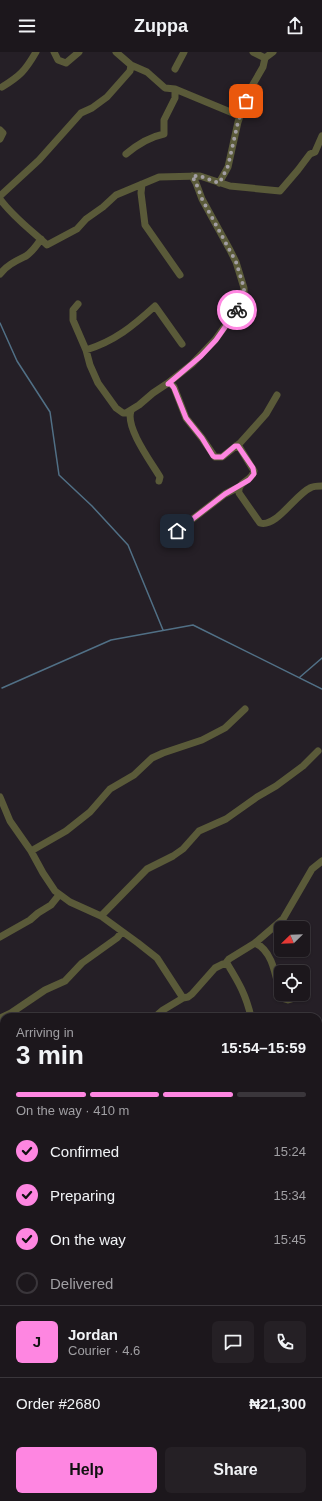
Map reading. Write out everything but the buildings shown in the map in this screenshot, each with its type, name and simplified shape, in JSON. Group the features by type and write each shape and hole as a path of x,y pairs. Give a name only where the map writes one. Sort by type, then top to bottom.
{"street":[{"path":"2,87 18,77 24,71 36,52"},
{"path":"54,52 58,60 66,63 79,52"},
{"path":"116,52 131,65 147,72 165,88 175,89 240,116"},
{"path":"175,69 184,52"},
{"path":"253,52 265,58"},
{"path":"219,183 228,166 240,116 248,93 263,66 265,58 273,52"},
{"path":"0,196 32,165 36,163 81,113 92,108 107,97 130,71 131,65"},
{"path":"126,154 144,140 164,134 164,120 175,98 175,89"},
{"path":"0,130 3,133 0,139"},
{"path":"0,199 28,230 47,245 77,229 86,219 103,207 116,194 159,177 200,176 230,186 280,191 310,154 315,152 322,136"},
{"path":"78,304 73,310 73,320 86,350 90,365 98,383 116,408 123,413 131,411 152,392 168,384 192,364 216,340 241,304 244,295 244,288 236,262 202,199 192,176"},
{"path":"142,184 141,193 145,225 180,275"},
{"path":"0,274 15,261 26,256 41,239"},
{"path":"86,350 97,347 120,336 155,306 182,344"},
{"path":"168,384 171,384 174,388 186,418 215,457 222,457 236,446 266,414 277,395"},
{"path":"131,411 129,416 132,425 140,445 160,477 159,481"},
{"path":"177,531 225,494 252,477 254,471 240,448 236,446"},
{"path":"239,486 239,493 250,510 260,523 265,524 282,514 300,495 309,488 322,486"},
{"path":"31,851 66,831 90,812 110,789 134,774 152,758 202,740 225,728 245,709"},
{"path":"101,916 147,869 173,856 183,849 200,831 226,819 257,797 276,786 303,766 318,751"},
{"path":"0,797 3,816 14,827 31,851 43,873 59,895 101,916 157,958 183,998"},
{"path":"160,1013 183,998 188,998 215,968 225,964 229,959 254,943 283,919 312,869 322,861"},
{"path":"0,937 30,920 51,905 59,895"},
{"path":"11,1013 45,990 65,981 79,966 117,938 122,932"},
{"path":"254,943 259,945 268,954 274,972"},
{"path":"225,964 228,965 239,983 247,999 250,1013"}],"waterway":[{"path":"0,323 17,361 50,412 59,475 92,506 128,545 163,630"},
{"path":"2,688 111,640 193,625 322,689"},
{"path":"300,677 322,658"}],"way so far":[{"path":"237,310 244,295 244,288 236,262 202,199 192,176 200,176 219,183 220,182 228,166 238,122 246,101"}],"route":[{"path":"177,531 225,494 249,480 254,474 253,468 238,446 232,448 222,457 218,458 213,456 202,438 186,418 174,388 171,384 168,384 175,376 201,356 216,340 237,310"}]}
